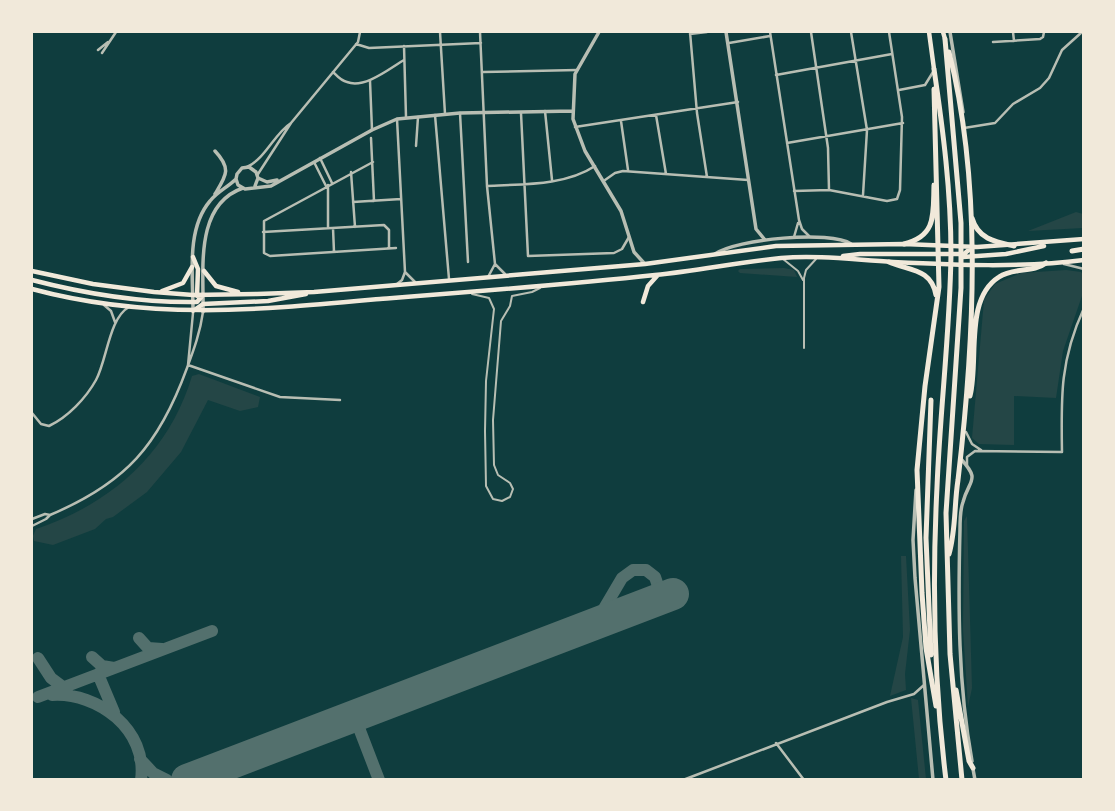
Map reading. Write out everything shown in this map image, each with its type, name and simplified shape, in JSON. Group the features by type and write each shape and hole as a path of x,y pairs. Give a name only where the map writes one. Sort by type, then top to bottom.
{"highway":[{"path":"945,39 953,68 961,120 971,247 967,406 954,528 947,560"},
{"path":"945,39 961,223 961,288 946,513 950,654 962,779"},
{"path":"934,68 939,264 936,318 925,386 917,470 922,593 932,688 939,712"},
{"path":"934,68 944,136 950,223 950,287 935,545 939,712 946,779"},
{"path":"904,244 921,238 932,222 936,144"},
{"path":"969,208 975,227 983,236 1014,246"},
{"path":"1072,251 1083,249"},
{"path":"888,262 918,270 929,278 936,294 936,318"},
{"path":"967,406 973,379 977,306 982,294 1003,274 1014,270 1039,268 1046,263"},
{"path":"931,400 926,538 932,688"},
{"path":"950,654 969,761 973,768"}],"main road":[{"path":"929,32 934,68"},
{"path":"943,32 945,39"},
{"path":"32,271 93,285 154,292 198,295 314,292 645,264 776,246 904,244 971,247 1083,239"},
{"path":"939,264 942,258 1006,254 1055,243"},
{"path":"837,258 860,254 966,254 971,247"},
{"path":"192,312 198,295 198,269 193,257"},
{"path":"32,289 131,307 203,312 544,286 659,275 782,258 817,257 971,265 1083,260"},
{"path":"154,292 180,285 192,267"},
{"path":"204,271 216,286 242,293"},
{"path":"643,302 648,286 659,275"},
{"path":"32,281 114,297 197,304 268,301 314,292"},
{"path":"197,304 203,312"}],"street":[{"path":"102,53 116,32"},
{"path":"253,187 291,123 356,44 360,32"},
{"path":"440,32 445,114"},
{"path":"480,32 487,186 495,264 488,277"},
{"path":"599,32 577,70 573,84 575,127 585,151 605,180 621,211 634,252 645,264"},
{"path":"707,177 690,33 708,32"},
{"path":"726,32 756,229 755,237 750,242"},
{"path":"811,32 826,138 829,190"},
{"path":"851,32 867,130 863,195"},
{"path":"794,191 829,190 892,201 899,196 903,123 889,32"},
{"path":"950,32 963,107 961,120"},
{"path":"1013,32 1014,41"},
{"path":"993,42 1040,39 1044,32"},
{"path":"962,128 998,122 1013,104 1045,83 1062,50 1082,32"},
{"path":"728,43 770,34 799,220 804,232 812,238"},
{"path":"98,50 107,43"},
{"path":"356,44 369,48 481,43"},
{"path":"404,46 406,117"},
{"path":"776,75 892,54"},
{"path":"332,72 351,83 370,80 404,60"},
{"path":"898,90 926,84 934,68"},
{"path":"483,72 577,70"},
{"path":"370,80 372,130"},
{"path":"575,127 738,102"},
{"path":"545,111 552,180"},
{"path":"197,304 204,271 206,237 213,211 224,197 243,188 271,186 397,119 460,113 573,111"},
{"path":"460,113 468,262"},
{"path":"521,113 526,184 526,253 530,258 614,253 622,249 629,236"},
{"path":"435,115 449,280"},
{"path":"656,115 666,174"},
{"path":"416,146 418,117"},
{"path":"396,285 405,272 397,119"},
{"path":"621,121 628,171"},
{"path":"215,197 236,179 238,172 256,161 291,123"},
{"path":"787,143 903,123"},
{"path":"371,138 374,201"},
{"path":"198,295 192,267 201,216 225,180 226,173 224,162 215,150"},
{"path":"320,158 328,184 334,252"},
{"path":"314,162 328,184"},
{"path":"373,162 265,220 263,249 267,256 396,248"},
{"path":"487,186 552,180 579,174 595,166"},
{"path":"246,167 270,182 283,179"},
{"path":"605,180 615,173 628,171 748,180"},
{"path":"351,172 355,227"},
{"path":"236,179 243,188"},
{"path":"353,202 401,199"},
{"path":"792,239 799,220"},
{"path":"263,232 386,226 389,232 389,248"},
{"path":"756,229 765,240"},
{"path":"715,254 729,246 765,240 812,238 842,240 851,244"},
{"path":"627,265 634,252"},
{"path":"1061,263 1083,269"},
{"path":"495,264 507,275"},
{"path":"405,272 417,282"},
{"path":"102,303 111,311 115,322"},
{"path":"32,413 41,424 50,426 78,403 96,380 115,322 121,313 131,307"},
{"path":"967,466 969,454 981,450 1062,452 1062,377 1067,352 1083,308"},
{"path":"188,365 192,312"},
{"path":"32,526 83,501 115,480 141,456 158,433 171,408 194,354 203,312"},
{"path":"188,365 280,397 340,400"},
{"path":"965,430 969,440 981,450"},
{"path":"961,459 973,478 962,502 959,609 962,682 975,779"},
{"path":"917,470 913,540 933,779"},
{"path":"32,519 50,515"},
{"path":"683,779 915,694 924,685"},
{"path":"915,694 925,699"},
{"path":"776,743 804,779"}],"lane":[{"path":"804,348 804,282 806,270 817,257"},
{"path":"782,258 798,271 804,282"},
{"path":"468,292 489,298 494,304 485,402 486,486 493,499 502,501 510,497 513,489 510,483 498,475 494,465 493,405 501,321 510,306 512,296 544,286"}],"shaded area":[{"path":"1076,212 1083,214 1083,228 1028,231"},
{"path":"740,269 794,270 797,277 738,271"},
{"path":"1066,270 1081,272 1083,293 1063,351 1056,398 1014,396 1014,445 979,444 972,438 984,300 995,284 1021,273"},
{"path":"199,374 260,397 258,407 240,411 208,400 181,452 147,492 95,529 53,545 34,541 36,529 89,505 134,472 168,429 182,404 192,376"},
{"path":"967,516 972,688 968,707 963,629 964,521"},
{"path":"901,556 906,556 910,630 906,690 890,696 903,637"},
{"path":"911,698 918,700 926,779 919,779"}],"taxiway":[{"path":"583,628 599,617 622,578 633,570 646,570 655,577 659,589 654,602"},
{"path":"38,697 212,631"},
{"path":"139,638 148,648 162,649"},
{"path":"92,657 102,666 114,668"},
{"path":"38,658 51,678 67,690"},
{"path":"98,674 114,712"},
{"path":"52,695 86,700 102,707 116,718 128,730 137,745 141,780"},
{"path":"359,728 361,718 370,710"},
{"path":"342,720 353,721 359,728 379,780"},
{"path":"140,759 153,773 167,780"},
{"path":"219,780 222,769 229,763"},
{"path":"200,774 210,774 217,780"}],"runway":[{"path":"187,780 673,594"}]}
